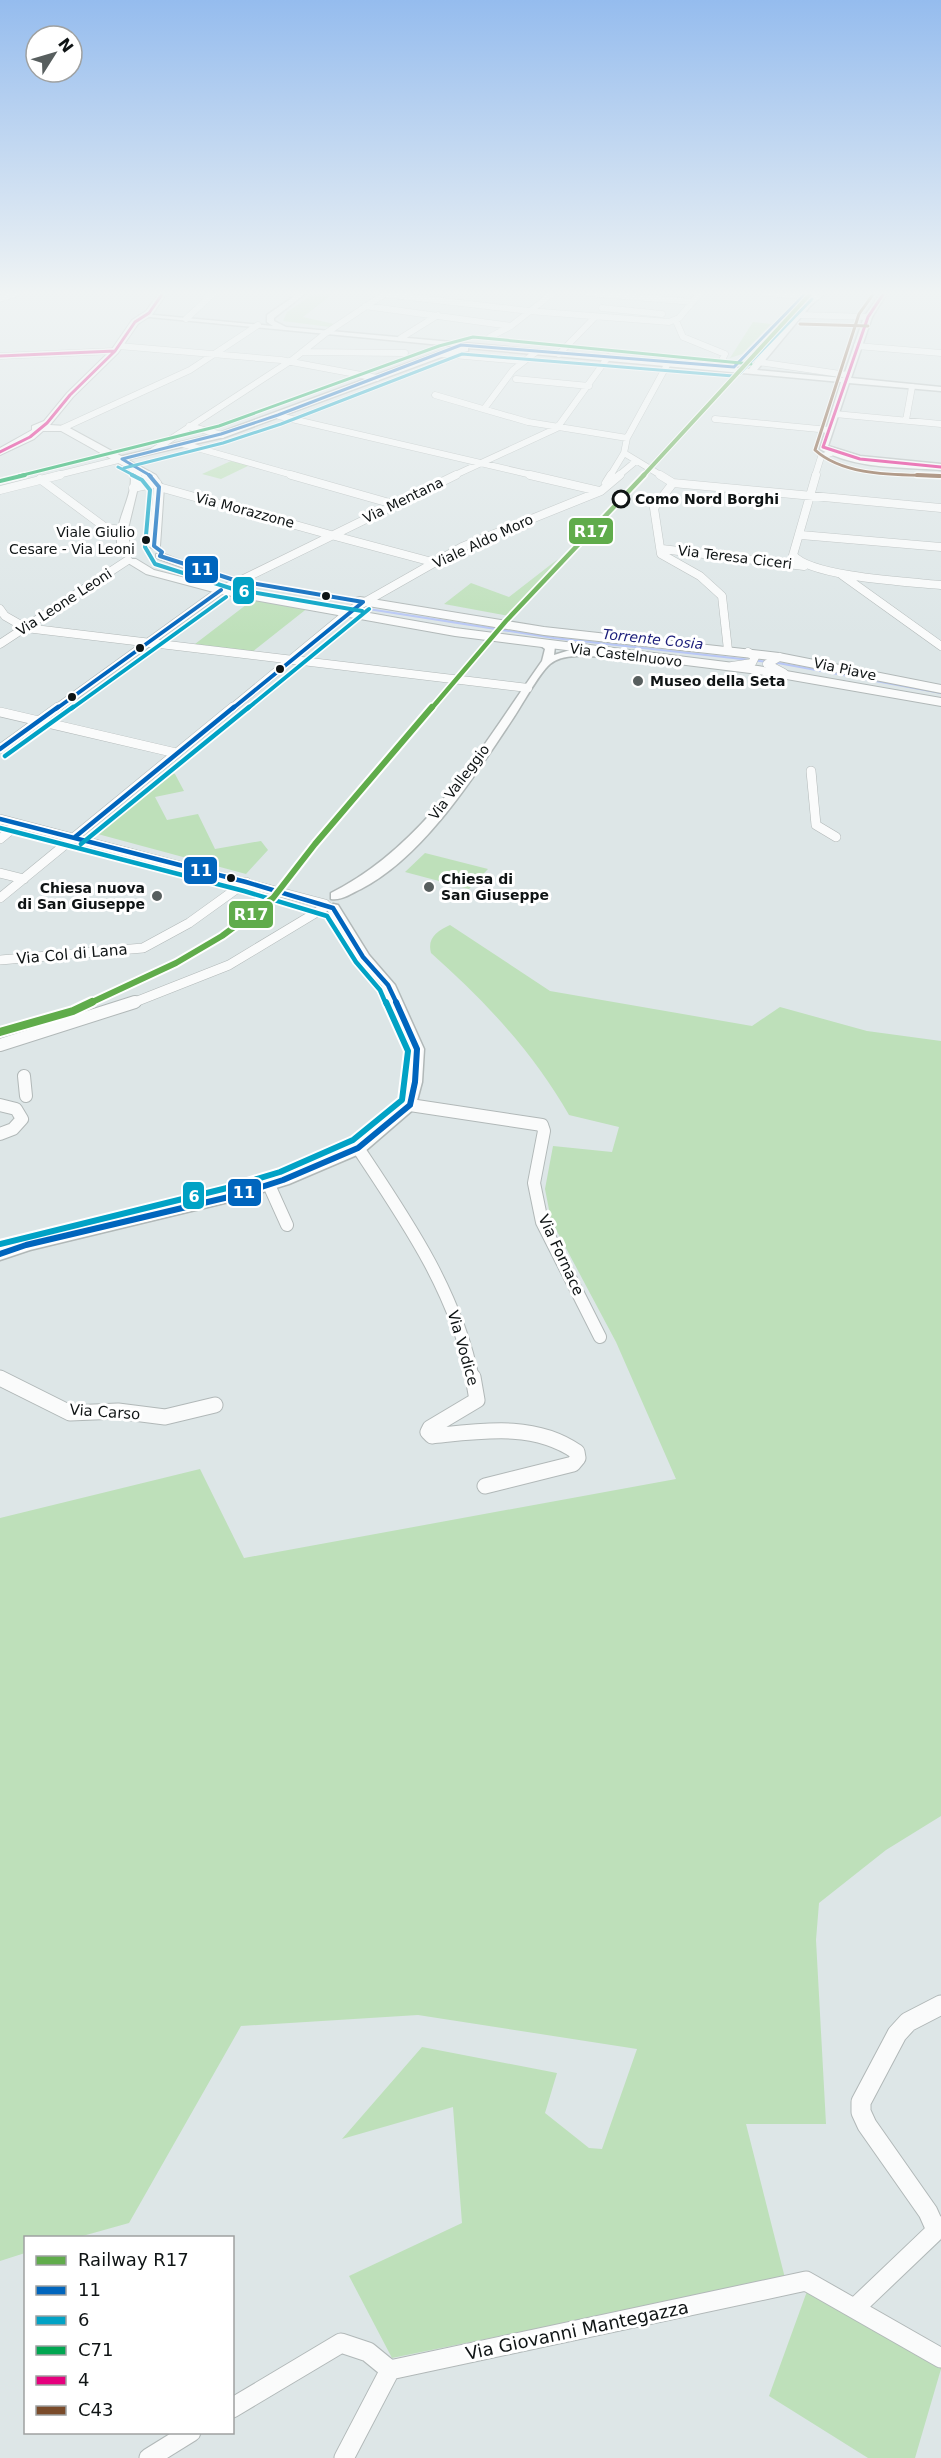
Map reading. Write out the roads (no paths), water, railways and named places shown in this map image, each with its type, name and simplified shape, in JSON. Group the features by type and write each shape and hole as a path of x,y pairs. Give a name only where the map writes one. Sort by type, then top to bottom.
{"main road":[{"path":"0,447 57,408"},
{"path":"49,415 63,428 122,459 133,465 147,473 158,485 157,551 144,561 128,557 121,541 138,472 133,465"},
{"path":"0,452 44,426 49,415"},
{"path":"27,430 44,426 63,428"},
{"name":"Via Piave","path":"157,551 204,573 237,581 463,619 652,645 728,648 751,658 941,689"},
{"name":"Via Castelnuovo","path":"128,557 150,572 221,590 545,645 792,676 941,702"}],"street":[{"path":"63,428 107,408"},
{"path":"154,450 218,408"},
{"path":"0,490 222,435 300,408"},
{"path":"479,408 557,428 627,438"},
{"name":"Via Mentana","path":"237,581 393,504 557,428 572,408"},
{"path":"575,487 605,484 624,453 627,438 644,408"},
{"path":"831,453 824,447 837,408"},
{"path":"906,420 909,408"},
{"path":"835,414 941,424"},
{"path":"279,416 575,487 601,491"},
{"path":"715,419 829,430"},
{"path":"189,426 222,435"},
{"path":"183,444 393,504"},
{"path":"624,453 650,467 672,483 941,508"},
{"path":"807,566 793,555 801,535 821,457 831,453 941,467"},
{"name":"Viale Aldo Moro","path":"0,898 350,611 387,588 503,529 583,500 601,491 636,461"},
{"path":"40,479 106,528 123,530"},
{"path":"672,483 654,508 664,556 700,576 722,596 728,648"},
{"path":"133,488 144,484 158,485"},
{"name":"Via Morazzone","path":"158,485 436,563"},
{"path":"575,487 583,500"},
{"path":"801,535 941,547"},
{"name":"Via Teresa Ciceri","path":"662,549 807,566 841,574"},
{"name":"Via Leone Leoni","path":"0,644 128,557"},
{"path":"841,574 941,585"},
{"path":"841,574 941,646"},
{"path":"0,749 221,590 237,581"},
{"path":"387,588 384,596 391,602 463,619"},
{"path":"0,609 5,616 26,628 528,688"},
{"path":"545,645 551,648 547,661"},
{"path":"547,661 570,653 640,657"},
{"path":"728,667 751,658"},
{"name":"Via Valleggio","path":"335,905 377,874 434,817 469,773 547,661"},
{"path":"772,661 792,676"},
{"path":"86,678 96,681"},
{"path":"0,712 176,753"},
{"path":"812,771 814,784 812,808 816,825 837,837"},
{"path":"0,819 246,882 303,899 335,905"},
{"path":"0,839 18,824"},
{"path":"0,873 24,879"},
{"name":"Via Col di Lana","path":"0,960 143,948 189,923 246,882"},
{"path":"0,1045 120,1007 228,965 253,952 308,915 335,905"},
{"path":"0,1254 26,1245 233,1196 269,1185 358,1148 410,1105 416,1082 417,1049 388,984 363,957 335,905"},
{"path":"24,1076 26,1096"},
{"path":"0,1105 16,1109 22,1119 13,1129 0,1134"},
{"name":"Via Fornace","path":"410,1105 542,1125 544,1131 534,1183 542,1222 600,1337"},
{"name":"Via Vodice","path":"358,1148 433,1264 459,1322 473,1373 477,1400 428,1432 432,1436 526,1431 571,1446 577,1452 578,1458 573,1464 485,1486"},
{"path":"269,1185 287,1225"},
{"name":"Via Carso","path":"0,1378 70,1413 118,1411 165,1417 215,1405"},
{"path":"856,2307 939,2228 867,2126 861,2112 861,2102 897,2034 908,2022 941,2005"},
{"name":"Via Giovanni Mantegazza","path":"390,2370 806,2281 856,2307 941,2358"},
{"path":"234,2407 341,2343 364,2347 379,2357 390,2370 344,2458"},
{"path":"149,2458 189,2434"}],"waterway":[{"name":"Torrente Cosia","path":"362,608 554,638 778,663 941,693"}],"rail line":[{"name":"R17","path":"0,1032 73,1011 176,963 222,936 273,898 315,844 506,621 707,408"}],"place":[{"name":"Como Nord Borghi","path":"621,499"},
{"name":"Viale Giulio Cesare - Via Leoni","path":"146,540"},
{"name":"Museo della Seta","path":"638,681"},
{"name":"Chiesa di San Giuseppe","path":"429,887"},
{"name":"Chiesa nuova di San Giuseppe","path":"157,896"}]}
